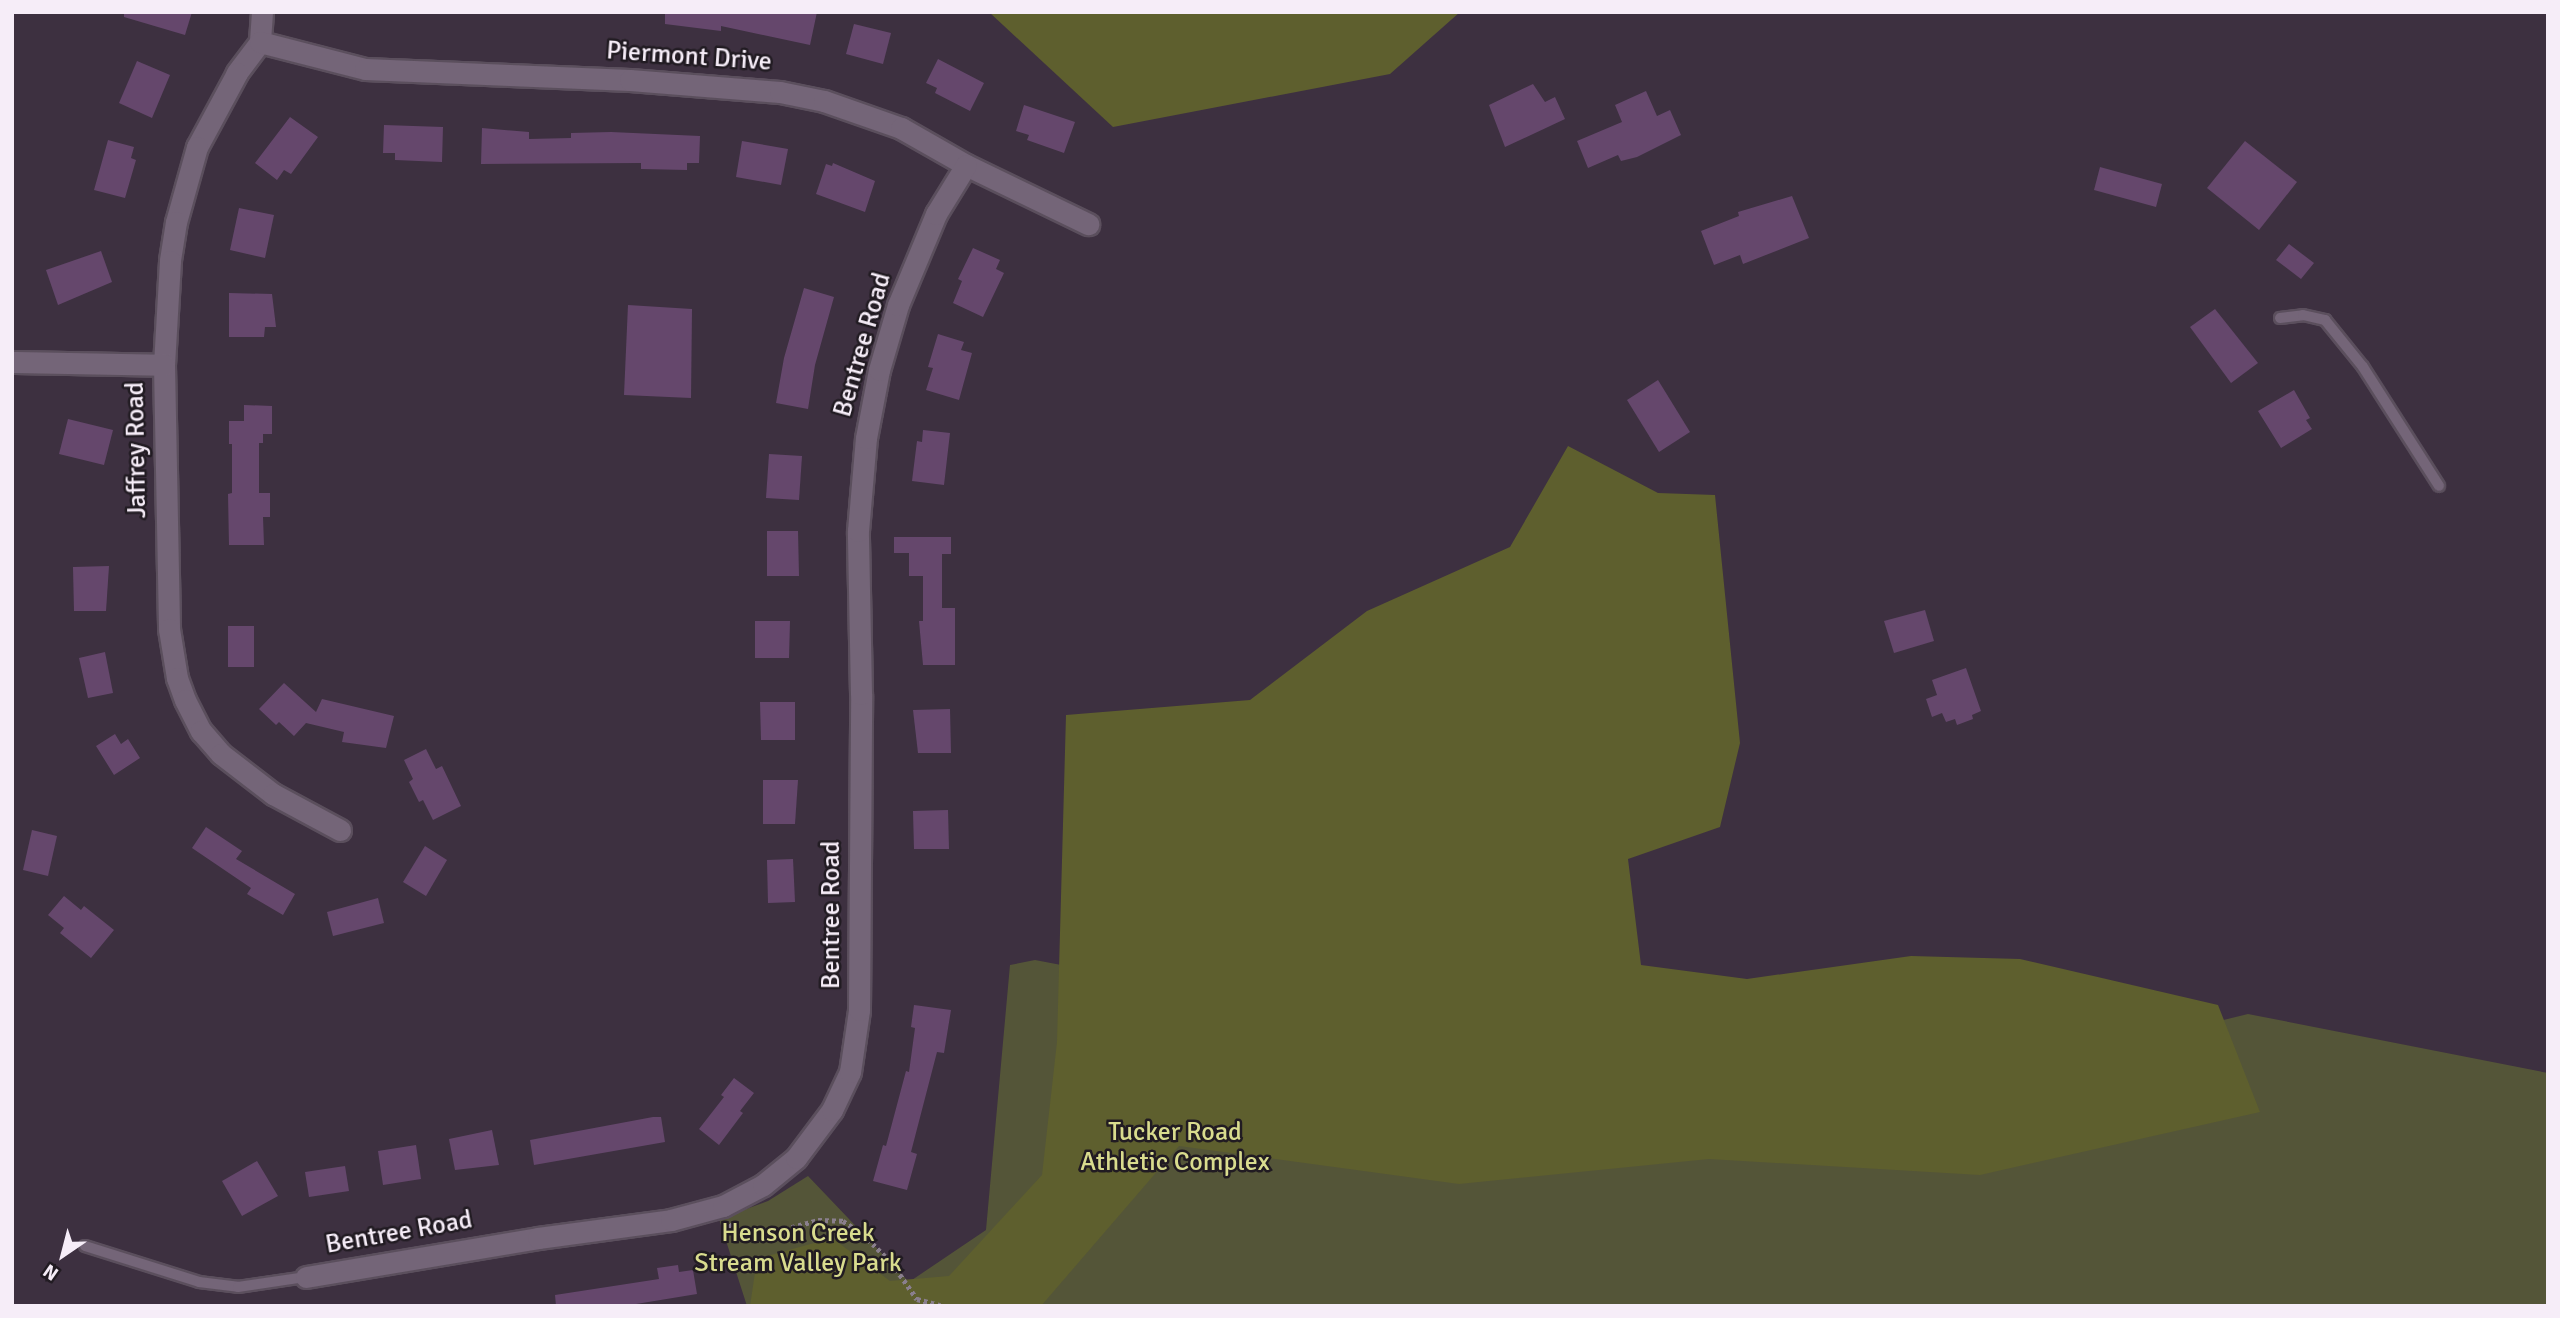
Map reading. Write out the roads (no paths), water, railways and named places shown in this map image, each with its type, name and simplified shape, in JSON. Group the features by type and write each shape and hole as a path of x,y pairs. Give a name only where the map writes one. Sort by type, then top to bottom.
{"street":[{"path":"260,42 262,12"},
{"name":"Piermont Drive","path":"260,42 365,69 630,80 780,92 848,107 901,128 966,165 1088,224"},
{"name":"Jaffrey Road","path":"260,42 237,73 210,119 188,175 170,261 164,365 167,597 177,678 201,730 233,766 273,794 340,830"},
{"name":"Bentree Road","path":"306,1277 538,1238 671,1220 723,1206 763,1185 807,1148 832,1110 850,1072 858,1020 861,694 858,531 861,472 872,400 898,305 936,214 966,165"},
{"path":"12,362 164,365"}],"lane":[{"path":"2280,318 2303,315 2325,320 2363,367 2439,486"},
{"path":"85,1246 199,1282 238,1287 306,1277"}],"park label":[{"name":"Tucker Road Athletic Complex","path":"1175,1148"},
{"name":"Henson Creek Stream Valley Park","path":"798,1249"}]}
